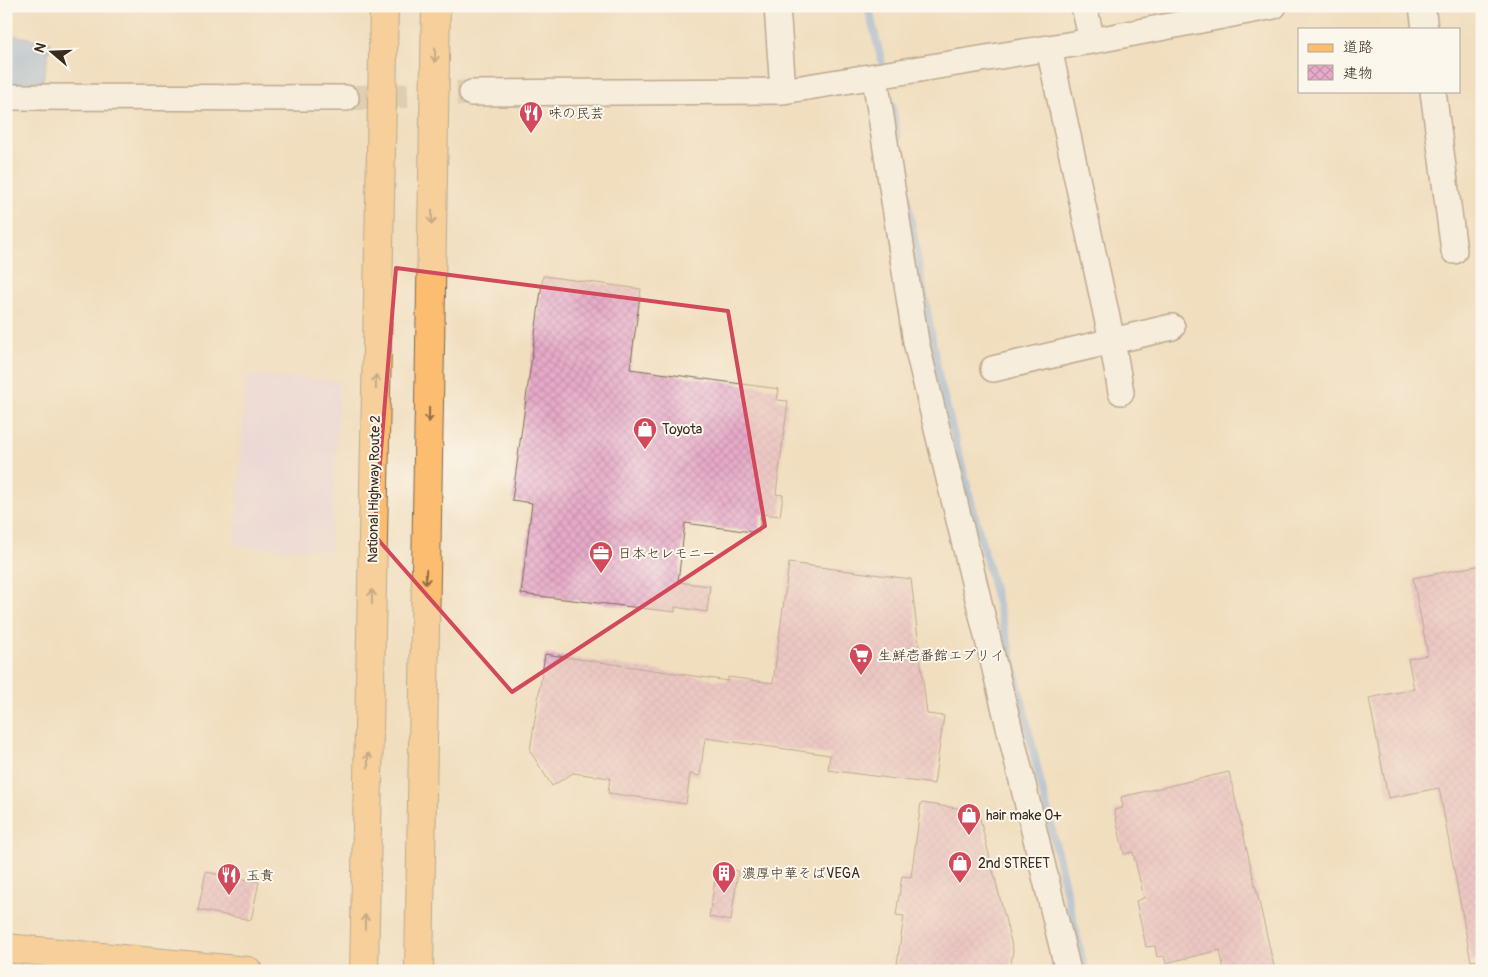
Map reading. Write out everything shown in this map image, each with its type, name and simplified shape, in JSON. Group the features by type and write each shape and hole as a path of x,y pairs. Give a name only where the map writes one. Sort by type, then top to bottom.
{"main road":[{"name":"National Highway Route 2","path":"364,971 384,6"},
{"path":"419,971 436,6"},
{"path":"6,948 248,971"}],"street":[{"path":"777,6 783,92"},
{"path":"1084,6 1092,41"},
{"path":"472,93 783,92 1092,41 1274,6"},
{"path":"1422,6 1425,28"},
{"path":"1049,48 1112,341 1121,392"},
{"path":"875,78 916,342 1068,971"},
{"path":"1433,92 1454,251"},
{"path":"6,97 346,98"},
{"path":"993,368 1172,327"}],"highlighted area":[{"path":"396,268 728,311 765,526 512,692 374,535"}],"shaded area":[{"path":"246,375 340,381 330,551 235,546"}],"water":[{"path":"6,34 51,42 42,84 6,83"}],"building":[{"path":"543,276 641,289 630,369 779,389 777,400 788,401 776,494 783,495 780,516 761,514 759,533 685,523 678,582 710,586 707,612 675,607 675,612 521,594 532,503 512,500"},
{"path":"789,563 911,579 927,714 944,716 934,784 828,770 830,755 705,738 700,776 690,774 686,804 608,793 610,778 573,773 552,786 530,751 545,654 728,681 728,677 773,683"},
{"path":"1482,565 1482,960 1471,961 1439,788 1388,798 1369,698 1414,689 1408,659 1428,655 1413,578"},
{"path":"1229,772 1275,971 1224,971 1220,950 1166,963 1164,956 1157,957 1155,946 1146,947 1136,901 1144,898 1133,852 1124,854 1114,810 1123,808 1121,797"},
{"name":"2nd STREET","path":"921,803 978,811 1013,950 1010,971 896,971 904,916 896,915 902,876 911,877"},
{"name":"濃厚中華そばVEGA","path":"717,868 738,871 731,921 709,917"},
{"path":"206,872 259,882 251,920 198,910"}],"waterway":[{"path":"868,6 882,63"},
{"path":"892,105 897,138"},
{"path":"900,161 939,378 1007,639 1085,971"}],"tunnel":[{"path":"346,98 472,93"}],"place":[{"name":"味の民芸","path":"531,134"},
{"name":"Toyota","path":"645,450"},
{"name":"日本セレモニー","path":"601,574"},
{"name":"生鮮壱番館エブリイ","path":"861,676"},
{"name":"hair make O+","path":"969,836"},
{"name":"2nd STREET","path":"960,884"},
{"name":"濃厚中華そばVEGA","path":"724,894"},
{"name":"玉貴","path":"229,896"}]}
